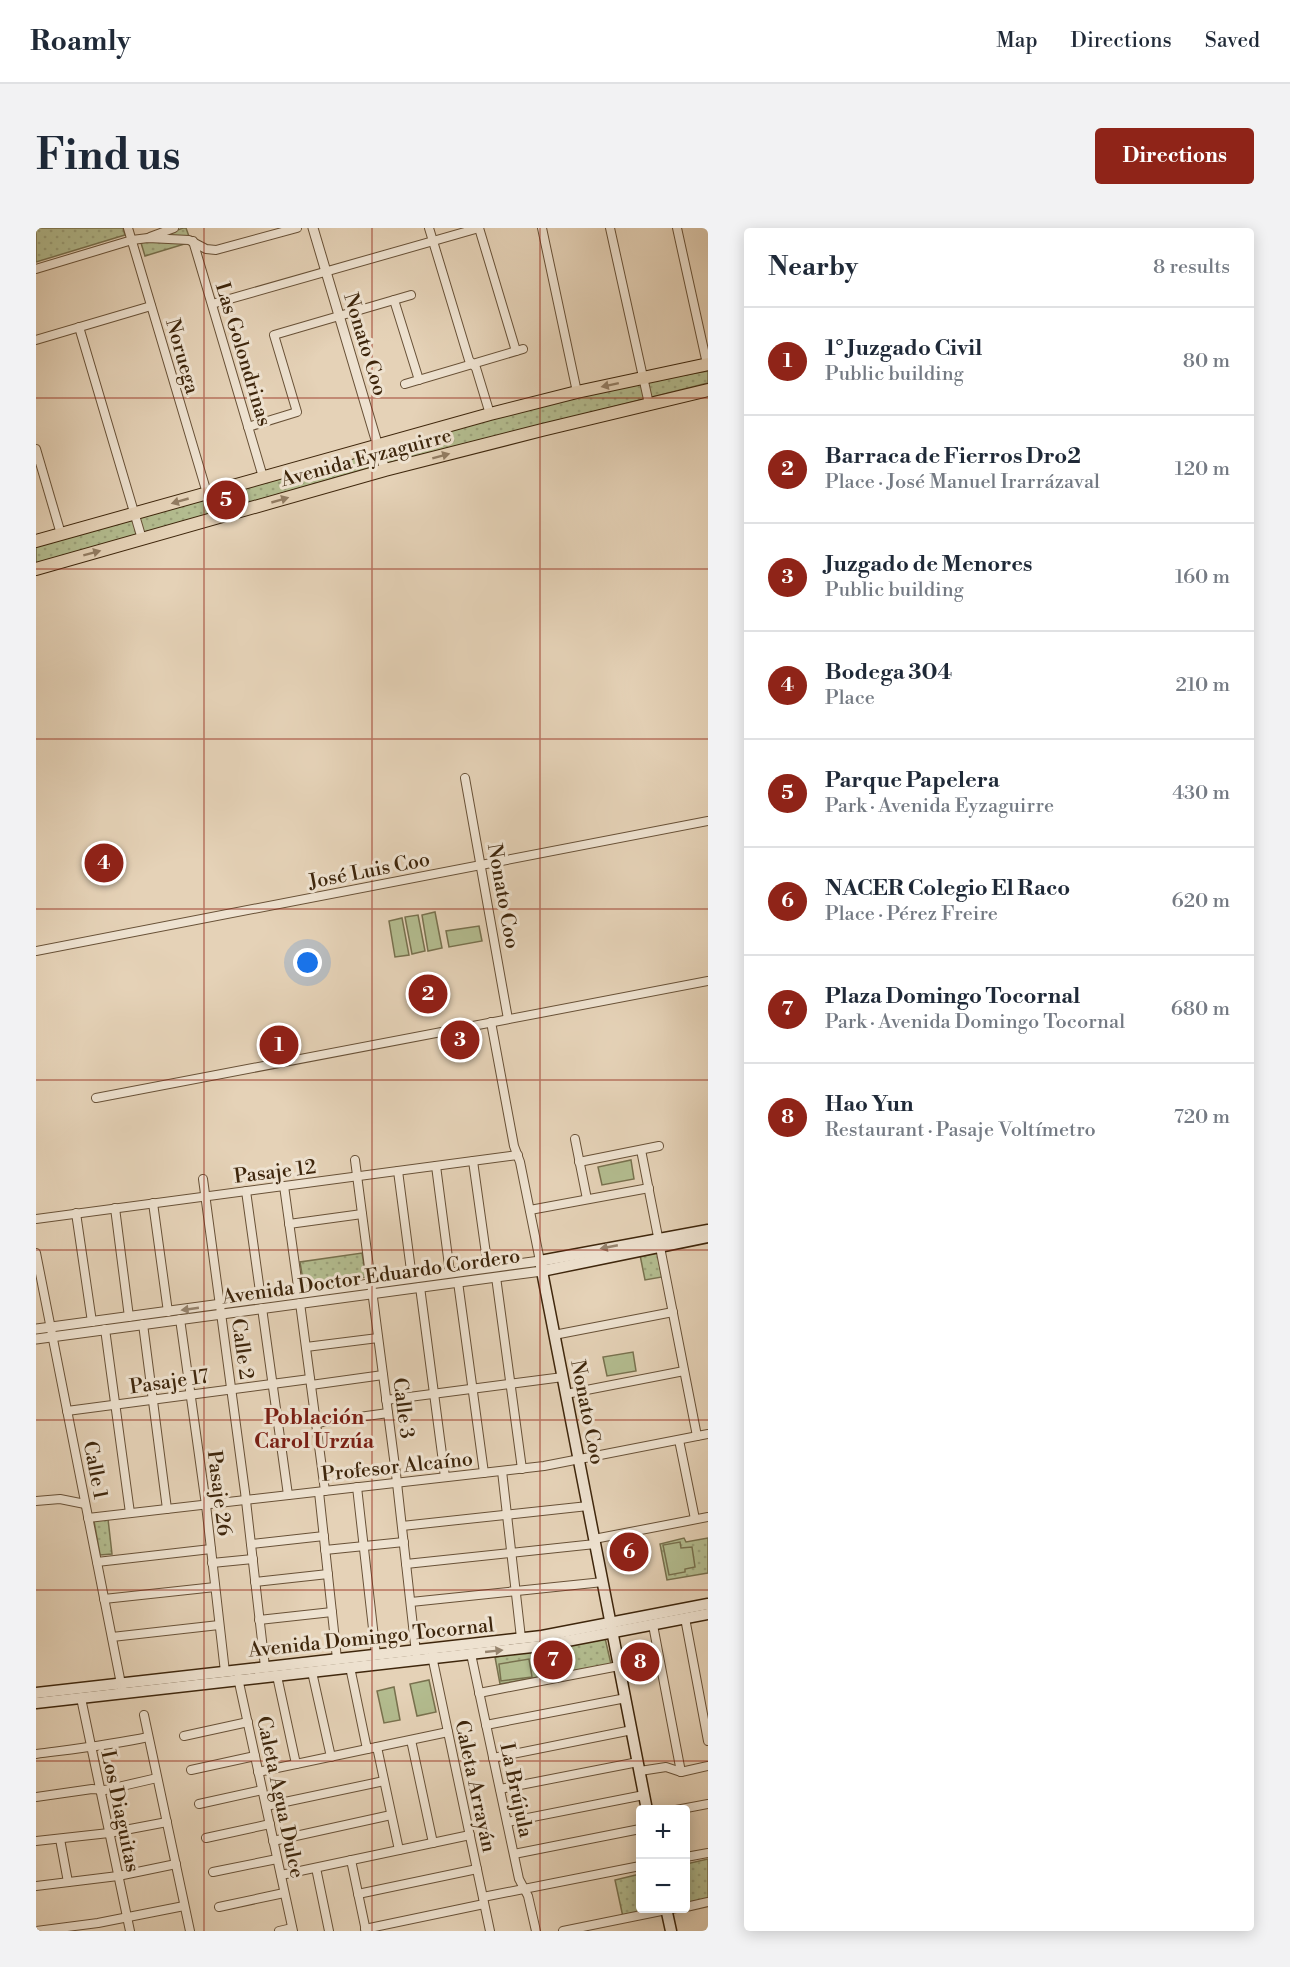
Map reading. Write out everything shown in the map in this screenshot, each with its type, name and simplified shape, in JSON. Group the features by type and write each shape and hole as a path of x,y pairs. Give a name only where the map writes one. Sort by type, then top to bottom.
{"main road":[{"name":"Avenida Eyzaguirre","path":"36,541 490,414 707,364"},
{"name":"Avenida Eyzaguirre","path":"36,568 385,470 708,390"},
{"name":"Avenida Doctor Eduardo Cordero","path":"541,1266 659,1243 708,1230"},
{"name":"Avenida Doctor Eduardo Cordero","path":"659,1243 708,1237"},
{"name":"Nonato Coo","path":"541,1266 646,1805"},
{"name":"Avenida Domingo Tocornal","path":"431,1653 471,1654 541,1646 708,1604"},
{"name":"Avenida Domingo Tocornal","path":"36,1693 122,1688 238,1675 277,1676 312,1672 521,1638 653,1625 708,1614"},
{"name":"Avenida Domingo Tocornal","path":"36,1703 81,1698 122,1688 225,1672 238,1675 265,1667 376,1655 417,1655"},
{"path":"670,1913 671,1931"}],"street":[{"name":"Noruega","path":"128,228 207,493"},
{"path":"148,238 174,228"},
{"path":"36,269 132,240 148,238 193,241 206,249 216,250 297,228"},
{"name":"Nonato Coo","path":"313,228 385,470"},
{"path":"429,228 469,360 476,368 490,414"},
{"path":"212,304 479,228 519,350 405,384"},
{"path":"542,228 578,392"},
{"path":"610,228 649,404"},
{"path":"677,228 707,364"},
{"name":"Las Golondrinas","path":"193,241 263,477"},
{"path":"248,427 297,412 274,335 411,295"},
{"path":"394,300 419,380"},
{"path":"36,340 151,306"},
{"path":"79,327 142,539"},
{"path":"36,449 61,534"},
{"name":"Nonato Coo","path":"465,778 508,1019"},
{"name":"José Luis Coo","path":"36,951 708,821"},
{"path":"96,1098 708,981"},
{"name":"Nonato Coo","path":"491,1022 514,1146 518,1155 541,1266"},
{"path":"575,1139 586,1199"},
{"path":"579,1162 659,1146"},
{"path":"641,1150 697,1436"},
{"name":"Pasaje 12","path":"36,1219 518,1155"},
{"name":"Calle 3","path":"355,1161 417,1655"},
{"path":"473,1161 488,1268"},
{"path":"436,1166 450,1273"},
{"path":"398,1171 412,1278"},
{"name":"Calle 2","path":"203,1179 246,1500 265,1667"},
{"path":"284,1186 316,1423 325,1550 338,1659"},
{"path":"530,1210 648,1188"},
{"path":"246,1191 288,1495"},
{"path":"153,1203 168,1312"},
{"path":"115,1208 129,1317"},
{"path":"76,1213 92,1322"},
{"path":"289,1224 362,1214"},
{"name":"Calle 1","path":"36,1253 39,1285 52,1332 122,1688"},
{"name":"Avenida Doctor Eduardo Cordero","path":"372,1289 412,1278 488,1268 541,1266"},
{"name":"Avenida Doctor Eduardo Cordero","path":"36,1339 52,1332 92,1322 168,1312 221,1309 372,1289 420,1287 496,1277 541,1266"},
{"path":"496,1277 522,1469"},
{"path":"458,1282 484,1473"},
{"path":"420,1287 445,1478"},
{"name":"Avenida Doctor Eduardo Cordero","path":"36,1329 52,1332 105,1329 180,1319 221,1309"},
{"path":"554,1335 673,1312"},
{"name":"Pasaje 26","path":"180,1319 206,1505 225,1672"},
{"path":"143,1324 167,1509"},
{"path":"105,1329 130,1513"},
{"path":"306,1347 378,1338"},
{"path":"566,1394 684,1371"},
{"name":"Pasaje 17","path":"68,1411 272,1384 383,1375"},
{"path":"386,1400 562,1377"},
{"path":"316,1423 388,1413"},
{"name":"Profesor Alcaíno","path":"88,1518 522,1469 708,1434"},
{"path":"679,1440 695,1519"},
{"path":"502,1471 521,1638"},
{"path":"357,1488 376,1655"},
{"path":"36,1501 60,1499 85,1504"},
{"path":"402,1527 588,1506"},
{"path":"406,1564 595,1542 708,1517"},
{"path":"251,1544 324,1536"},
{"path":"325,1550 404,1542"},
{"path":"97,1562 211,1549"},
{"path":"213,1563 252,1559"},
{"path":"255,1582 328,1574"},
{"path":"411,1602 603,1582"},
{"path":"104,1599 215,1587"},
{"path":"260,1620 332,1612"},
{"path":"685,1618 708,1741"},
{"path":"112,1637 219,1625"},
{"path":"653,1625 681,1772"},
{"name":"Caleta Arrayán","path":"431,1653 490,1931"},
{"name":"La Brújula","path":"471,1654 519,1879 529,1899 536,1931"},
{"path":"479,1693 619,1666"},
{"path":"350,1667 367,1749"},
{"path":"312,1672 331,1757"},
{"name":"Caleta Agua Dulce","path":"238,1675 292,1930"},
{"path":"277,1676 296,1764"},
{"name":"Los Diaguitas","path":"81,1698 130,1931"},
{"path":"486,1725 626,1698"},
{"path":"144,1715 190,1931"},
{"path":"184,1736 248,1722"},
{"path":"493,1758 632,1730"},
{"path":"258,1772 448,1732"},
{"path":"36,1754 99,1747 148,1737"},
{"path":"411,1740 433,1843"},
{"path":"377,1747 399,1850"},
{"path":"191,1770 255,1756"},
{"path":"500,1790 639,1767 666,1767 681,1772 708,1766"},
{"path":"36,1797 100,1789 157,1778"},
{"path":"266,1806 384,1781"},
{"path":"199,1804 262,1790"},
{"path":"507,1822 644,1795"},
{"path":"690,1807 708,1804"},
{"path":"273,1841 392,1815"},
{"path":"36,1841 109,1833 166,1822"},
{"path":"206,1838 270,1824"},
{"path":"514,1854 636,1830"},
{"path":"281,1875 470,1835"},
{"path":"60,1839 69,1882"},
{"path":"690,1856 708,1853"},
{"path":"213,1872 277,1859"},
{"path":"351,1860 366,1930 524,1889 636,1867"},
{"path":"36,1886 118,1876 176,1864"},
{"path":"316,1868 329,1931"},
{"path":"358,1894 477,1869"},
{"path":"219,1907 284,1893"},
{"path":"690,1906 708,1902"},
{"path":"36,1931 127,1918 184,1906"},
{"path":"563,1931 651,1913"},
{"path":"279,1931 292,1930"}],"green space":[{"path":"36,228 123,228 125,235 36,262"},
{"path":"186,228 191,242 145,256 141,243"},
{"path":"708,371 708,383 373,467 36,564 36,543 370,451 632,383"},
{"path":"435,912 442,948 428,951 422,915"},
{"path":"418,915 425,951 412,954 405,917"},
{"path":"402,918 409,955 395,957 389,921"},
{"path":"479,926 482,941 449,947 446,931"},
{"path":"631,1160 634,1179 602,1185 598,1167"},
{"path":"657,1252 662,1277 645,1280 640,1255"},
{"path":"362,1253 366,1277 304,1286 300,1262"},
{"path":"633,1352 636,1371 607,1376 603,1357"},
{"path":"108,1519 112,1554 100,1555 94,1521"},
{"path":"684,1538 686,1542 708,1538 708,1573 667,1580 660,1544"},
{"path":"680,1542 681,1548 692,1547 695,1567 685,1569 685,1572 669,1575 663,1545"},
{"path":"605,1638 611,1664 500,1684 495,1657"},
{"path":"529,1659 532,1677 501,1681 499,1664"},
{"path":"429,1680 436,1712 417,1716 410,1684"},
{"path":"394,1687 400,1720 384,1723 377,1691"},
{"path":"708,1859 708,1899 690,1903 690,1863"},
{"path":"636,1875 636,1913 644,1913 623,1917 615,1880"}],"place":[{"name":"Parque Papelera","path":"226,500"},
{"name":"Bodega 304","path":"104,863"},
{"name":"Barraca de Fierros Dro2","path":"428,994"},
{"name":"Juzgado de Menores","path":"460,1040"},
{"name":"1° Juzgado Civil","path":"279,1045"},
{"name":"NACER Colegio El Raco","path":"629,1552"},
{"name":"Plaza Domingo Tocornal","path":"553,1660"},
{"name":"Hao Yun","path":"640,1662"}],"district":[{"name":"Población Carol Urzúa","path":"314,1429"}]}
